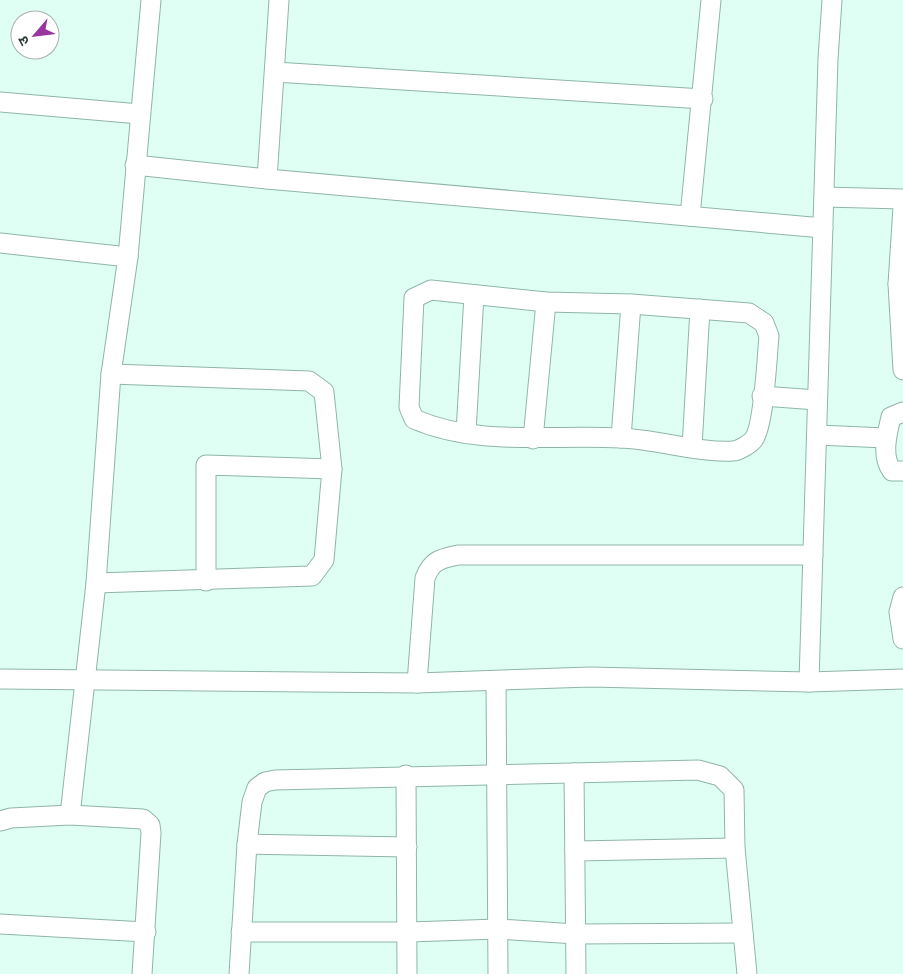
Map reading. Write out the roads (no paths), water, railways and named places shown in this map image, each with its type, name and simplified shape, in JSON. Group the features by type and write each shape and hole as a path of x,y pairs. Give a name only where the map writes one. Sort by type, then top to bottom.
{"street":[{"path":"70,815 96,583 111,374 128,257 151,0"},
{"path":"267,179 279,0"},
{"path":"690,216 703,100 711,0"},
{"path":"809,682 817,400 832,0"},
{"path":"275,72 703,100"},
{"path":"0,102 140,114"},
{"path":"136,165 267,179 823,228"},
{"path":"824,197 903,199"},
{"path":"903,207 900,284 903,370"},
{"path":"0,243 128,257"},
{"path":"431,290 546,302 700,308 749,313 764,323 769,336 762,396 761,424 753,440 735,451 621,438 533,440 466,432 425,424 414,419 409,407 414,298 431,290"},
{"path":"466,432 474,295"},
{"path":"533,440 546,302"},
{"path":"621,438 631,304"},
{"path":"692,447 700,308"},
{"path":"96,583 206,581 312,576 324,560 332,468 324,392 309,381 111,374"},
{"path":"762,396 817,400"},
{"path":"903,412 891,417 886,438 886,464 892,471 903,471"},
{"path":"817,435 886,438"},
{"path":"206,581 206,465 332,468"},
{"path":"417,683 424,578 429,566 437,559 468,555 813,555"},
{"path":"903,597 899,612 903,639"},
{"path":"0,679 417,683 590,677 809,682 903,679"},
{"path":"496,681 498,974"},
{"path":"239,974 247,844 252,802 257,788 265,782 275,780 496,773 698,770 720,776 734,790 735,848 747,974"},
{"path":"574,773 576,974"},
{"path":"406,776 409,932 407,974"},
{"path":"0,821 11,818 70,815 143,819 150,825 146,932 142,974"},
{"path":"247,844 407,847"},
{"path":"575,851 735,848"},
{"path":"0,924 146,932"},
{"path":"241,932 409,932 498,929 576,934 742,932"}]}
